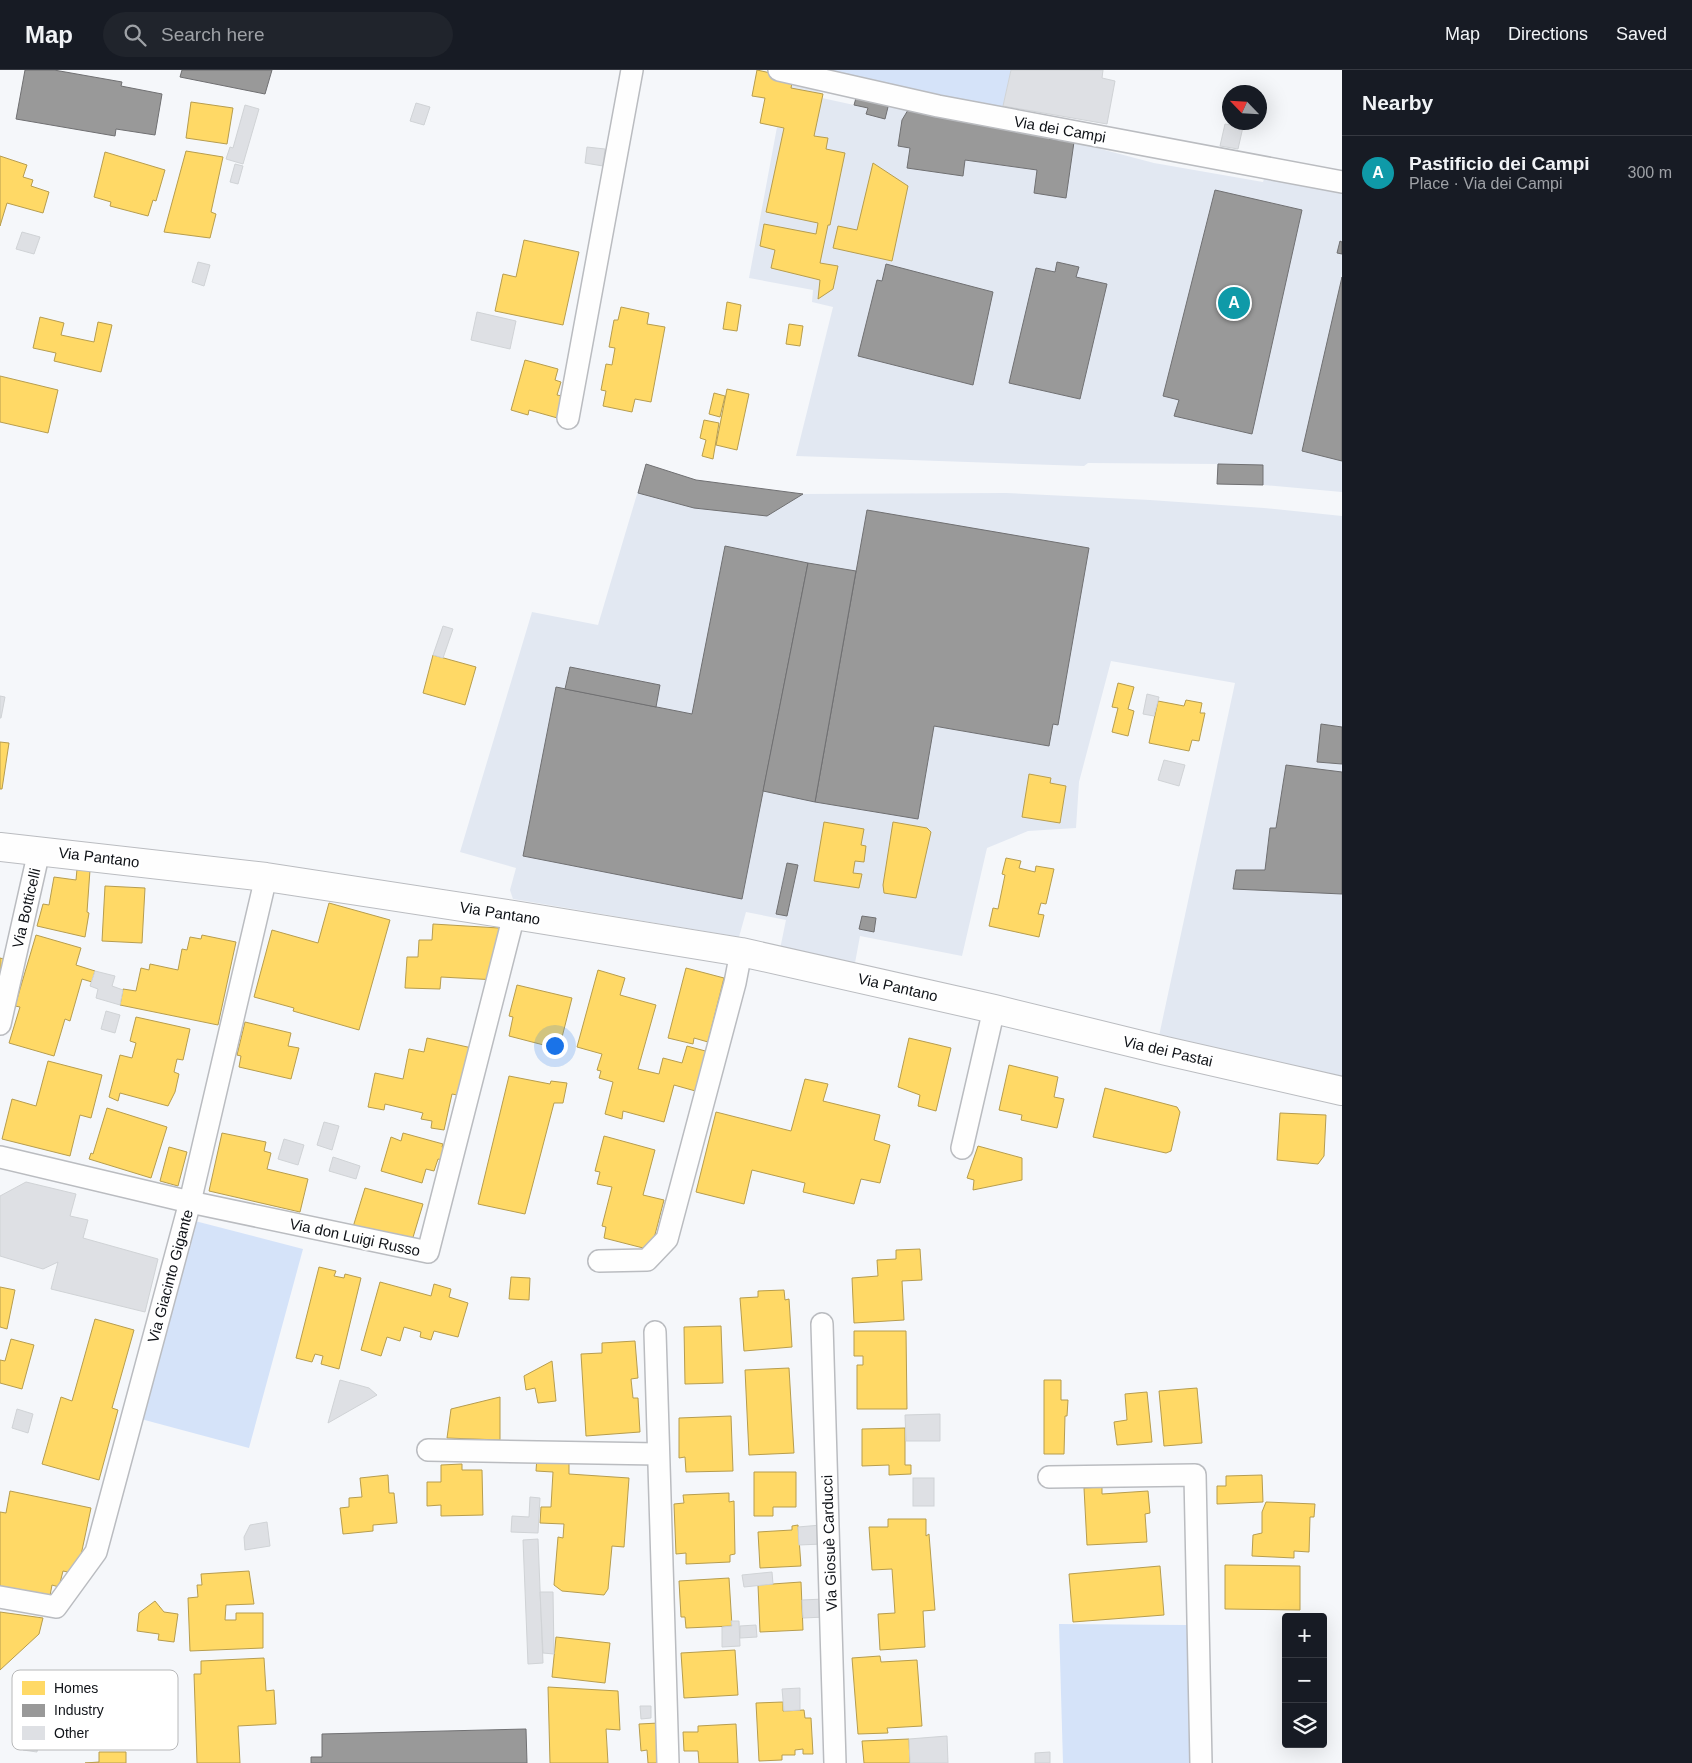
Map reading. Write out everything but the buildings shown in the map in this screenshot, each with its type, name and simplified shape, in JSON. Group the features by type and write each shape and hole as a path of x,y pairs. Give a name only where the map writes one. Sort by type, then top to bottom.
{"street":[{"path":"568,418 632,70"},
{"name":"Via dei Campi","path":"780,70 938,106 1342,182"},
{"name":"Via Pantano","path":"0,847 266,877 514,915 741,952 994,1009"},
{"name":"Via Botticelli","path":"0,1024 39,850"},
{"name":"Via Giacinto Gigante","path":"0,1597 56,1607 96,1552 190,1202 266,877"},
{"name":"Via don Luigi Russo","path":"0,1157 190,1202 428,1252 514,915"},
{"path":"599,1261 647,1260 667,1239 735,983 741,952"},
{"path":"962,1148 994,1009"},
{"name":"Via dei Pastai","path":"994,1009 1342,1091"},
{"name":"Via Giosuè Carducci","path":"822,1324 835,1763"},
{"path":"655,1332 668,1763"},
{"path":"428,1450 658,1454"},
{"path":"1049,1477 1195,1474 1201,1763"}],"shaded area":[{"path":"757,70 810,87 823,94 822,98 854,105 858,91 1051,131 1050,139 1074,142 1154,163 1263,182 1265,176 1342,190 1342,492 1263,485 1217,484 1217,464 1088,463 1084,466 796,456 833,307 812,302 813,290 749,278 777,127 760,123 765,99 752,96"},
{"path":"814,70 1011,70 1003,106 977,108"},
{"path":"646,464 696,480 803,494 1006,493 1150,500 1342,516 1342,1079 1159,1036 1235,683 1111,661 1079,782 1076,828 1028,831 987,848 962,956 860,936 855,963 800,951 780,949 786,920 746,912 739,937 513,899 510,890 516,868 460,852 532,612 598,625"},
{"path":"195,1221 303,1249 249,1448 141,1419"},
{"path":"1059,1624 1187,1625 1190,1763 1063,1763"}],"place":[{"name":"Pastificio dei Campi","path":"1234,303"}]}
